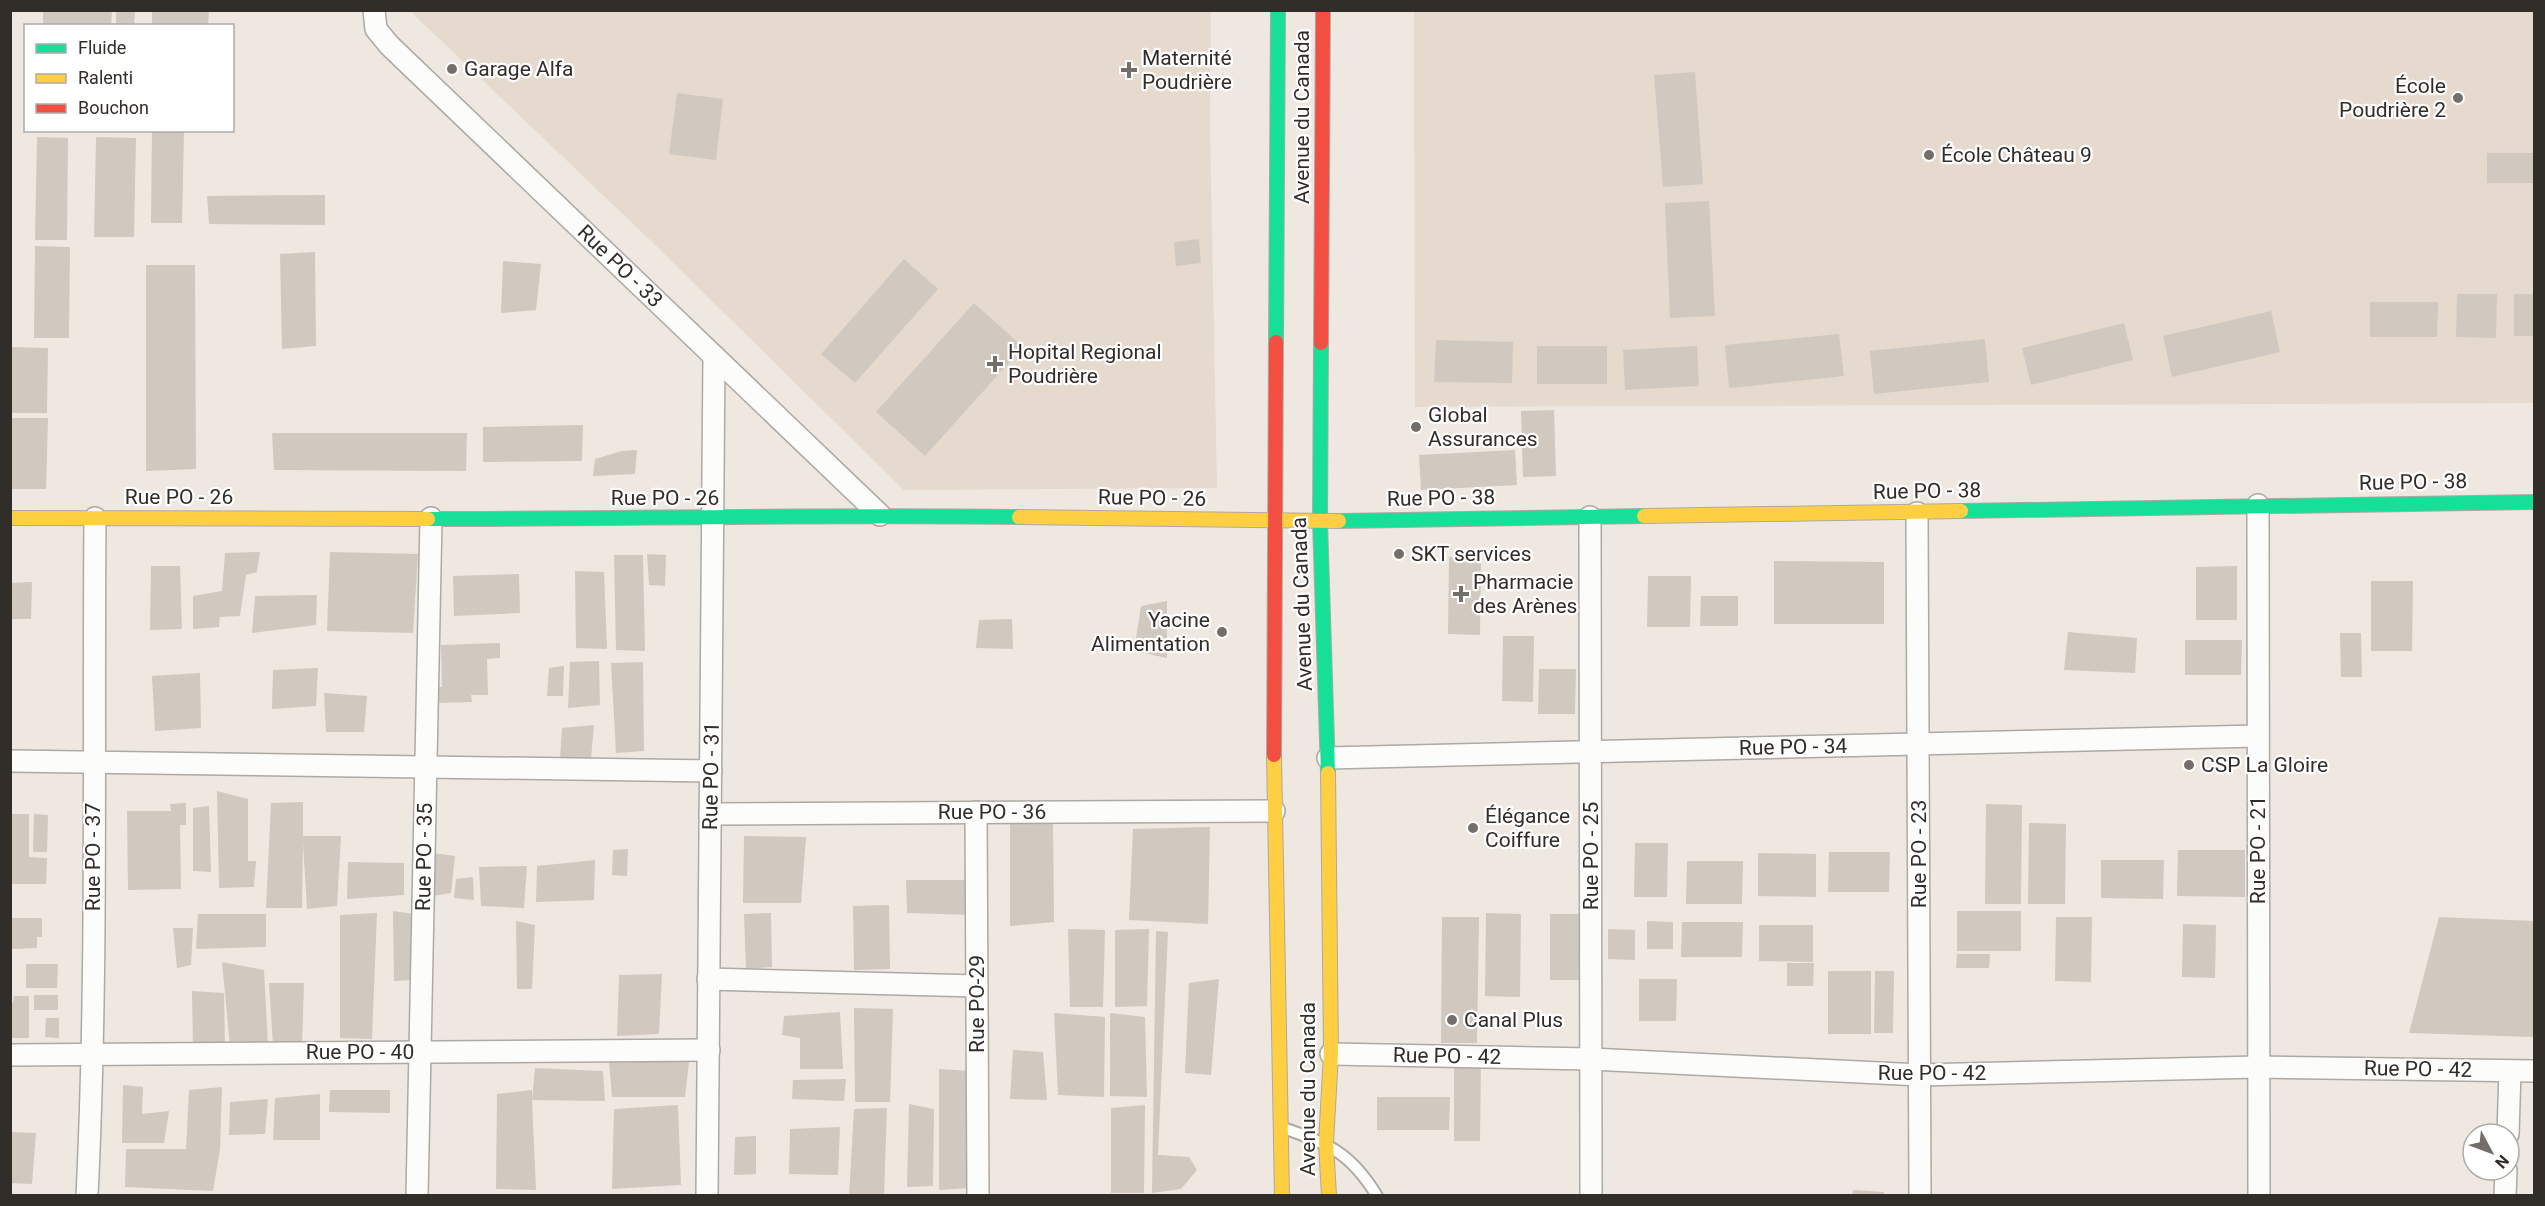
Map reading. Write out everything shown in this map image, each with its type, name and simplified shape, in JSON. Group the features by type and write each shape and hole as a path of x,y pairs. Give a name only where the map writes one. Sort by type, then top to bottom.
{"street":[{"name":"Rue PO - 33","path":"374,10 376,29 389,45 880,515"},
{"name":"Avenue du Canada","path":"1278,10 1274,811 1282,1196"},
{"name":"Avenue du Canada","path":"1323,10 1320,521 1328,758 1331,1054 1326,1143 1329,1196"},
{"name":"Rue PO - 31","path":"707,1196 714,356"},
{"name":"Rue PO - 38","path":"1320,521 2535,502"},
{"name":"Rue PO - 21","path":"2258,505 2259,1196"},
{"name":"Rue PO - 23","path":"1917,513 1920,1196"},
{"name":"Rue PO - 26","path":"10,518 713,519 880,515 1320,521"},
{"name":"Rue PO - 25","path":"1590,517 1591,1196"},
{"name":"Rue PO - 37","path":"87,1196 94,1054 92,762 95,518"},
{"name":"Rue PO - 35","path":"417,1196 431,518"},
{"name":"Rue PO - 34","path":"1328,758 2258,736"},
{"path":"10,761 711,771"},
{"name":"Rue PO - 36","path":"710,814 1274,811"},
{"name":"Rue PO-29","path":"976,812 978,1196"},
{"path":"708,979 977,986"},
{"name":"Rue PO - 40","path":"10,1055 709,1050"},
{"name":"Rue PO - 42","path":"1331,1054 1591,1059 1920,1075 2258,1067 2535,1071"},
{"path":"2508,1122 2510,1071"}],"lane":[{"path":"1279,1127 1326,1143 1354,1164 1377,1196"}],"shaded area":[{"name":"Hopital Regional Poudrière","path":"410,11 1211,11 1210,129 1217,488 904,490 650,240"},
{"path":"1414,11 2534,11 2534,403 1415,407"}],"building":[{"path":"43,10 112,10 111,24 43,24"},
{"path":"116,10 135,10 134,24 116,24"},
{"path":"152,10 209,10 208,24 152,24"},
{"path":"1695,72 1703,184 1663,187 1654,75"},
{"path":"677,93 723,99 716,160 669,154"},
{"path":"152,132 184,132 182,223 151,223"},
{"path":"37,137 68,138 67,240 35,240"},
{"path":"96,137 136,138 134,237 94,237"},
{"path":"2487,153 2534,153 2534,183 2487,183"},
{"path":"325,195 325,225 209,224 207,196"},
{"path":"1709,201 1715,316 1670,318 1665,203"},
{"path":"1199,239 1201,263 1176,266 1174,242"},
{"path":"35,246 70,247 69,338 34,338"},
{"path":"315,252 316,346 282,349 280,254"},
{"path":"904,259 938,289 855,383 821,354"},
{"path":"503,261 541,264 536,310 501,313"},
{"path":"146,265 195,265 196,469 146,471"},
{"path":"2457,294 2497,294 2496,338 2456,337"},
{"path":"2514,294 2534,294 2534,336 2514,336"},
{"path":"2370,302 2438,302 2437,337 2370,337"},
{"path":"974,303 1023,347 925,456 876,412"},
{"path":"2271,311 2280,352 2172,377 2163,336"},
{"path":"2124,323 2133,360 2031,385 2022,348"},
{"path":"1839,334 1844,376 1729,388 1725,345"},
{"path":"1985,339 1989,382 1874,394 1870,351"},
{"path":"1436,340 1513,342 1512,383 1434,382"},
{"path":"1537,346 1607,346 1607,384 1537,384"},
{"path":"1697,346 1699,386 1625,390 1623,350"},
{"path":"10,347 48,348 47,413 10,413"},
{"path":"1554,410 1556,476 1523,477 1521,411"},
{"path":"10,418 48,418 46,489 10,489"},
{"path":"583,425 582,461 483,462 483,427"},
{"path":"272,433 467,433 466,471 274,470"},
{"path":"637,450 635,474 593,476 595,459 622,451"},
{"path":"1515,450 1517,485 1421,490 1419,455"},
{"path":"260,552 257,572 246,575 240,616 220,617 219,627 193,629 193,596 222,591 225,553"},
{"path":"330,552 418,554 413,633 327,631"},
{"path":"647,554 666,555 665,586 649,585"},
{"path":"614,555 643,555 645,651 616,650"},
{"path":"1449,557 1481,558 1480,635 1448,634"},
{"path":"1774,561 1884,562 1884,624 1774,624"},
{"path":"151,566 180,566 182,629 150,630"},
{"path":"2237,566 2237,620 2196,620 2196,567"},
{"path":"575,571 604,572 607,649 576,648"},
{"path":"519,574 520,613 454,616 453,576"},
{"path":"1648,576 1691,576 1690,627 1647,627"},
{"path":"2371,581 2413,581 2412,651 2371,651"},
{"path":"32,582 31,619 10,619 10,583"},
{"path":"317,595 316,625 252,633 255,596"},
{"path":"1701,596 1738,596 1738,626 1700,626"},
{"path":"1167,601 1167,658 1134,651 1141,606"},
{"path":"1012,619 1013,649 976,648 979,620"},
{"path":"2068,632 2137,638 2135,673 2064,670"},
{"path":"2340,633 2361,633 2362,677 2341,677"},
{"path":"1503,636 1534,636 1533,702 1502,701"},
{"path":"2185,640 2242,640 2241,675 2185,675"},
{"path":"500,643 500,658 487,659 488,695 471,695 472,702 434,703 434,687 442,687 441,645"},
{"path":"599,661 600,705 568,708 570,662"},
{"path":"643,662 644,751 616,753 611,663"},
{"path":"564,666 563,696 547,696 549,668"},
{"path":"318,668 316,706 272,709 273,670"},
{"path":"1539,669 1576,669 1575,714 1538,714"},
{"path":"200,673 201,728 155,731 152,676"},
{"path":"324,693 367,696 364,732 326,732"},
{"path":"594,725 591,759 560,759 562,728"},
{"path":"217,791 248,799 248,861 256,861 254,887 219,888"},
{"path":"303,802 303,836 341,836 337,906 307,909 303,843 302,908 266,908 271,803"},
{"path":"186,803 186,825 180,825 181,889 128,890 127,811 171,811 170,804"},
{"path":"1986,804 2022,805 2021,904 1985,904"},
{"path":"209,806 211,872 193,871 193,808"},
{"path":"10,814 29,814 29,857 47,858 46,884 10,884"},
{"path":"34,814 48,815 47,852 33,852"},
{"path":"1053,819 1054,922 1010,926 1010,820"},
{"path":"2029,823 2066,824 2065,904 2028,904"},
{"path":"1210,827 1208,924 1129,920 1133,829"},
{"path":"744,836 806,837 801,903 743,903"},
{"path":"1635,843 1668,843 1667,897 1634,897"},
{"path":"628,849 627,876 612,875 613,850"},
{"path":"2178,850 2245,850 2245,897 2177,896"},
{"path":"1829,852 1890,852 1889,892 1828,892"},
{"path":"433,853 455,856 451,893 433,896"},
{"path":"1758,853 1816,854 1816,897 1758,896"},
{"path":"595,860 594,900 536,902 537,866"},
{"path":"2101,860 2164,860 2163,899 2101,898"},
{"path":"1687,861 1743,861 1742,904 1686,904"},
{"path":"348,862 404,863 404,895 347,899"},
{"path":"527,866 524,908 481,906 479,867"},
{"path":"473,877 474,900 454,898 456,879"},
{"path":"906,880 969,880 971,915 907,913"},
{"path":"889,905 890,969 854,970 853,906"},
{"path":"393,911 414,914 414,980 394,981"},
{"path":"1957,911 2021,911 2021,951 1957,951"},
{"path":"377,913 372,1039 340,1038 340,915"},
{"path":"771,913 772,967 746,969 744,914"},
{"path":"1486,913 1521,914 1520,997 1485,996"},
{"path":"198,914 266,914 266,947 196,949"},
{"path":"1550,914 1584,914 1583,980 1550,980"},
{"path":"1442,917 1479,917 1477,1043 1441,1043"},
{"path":"2056,917 2092,917 2091,982 2055,981"},
{"path":"2439,917 2534,921 2534,1037 2409,1033"},
{"path":"10,918 42,918 42,937 37,937 37,948 10,949"},
{"path":"516,921 535,925 532,989 517,989"},
{"path":"1647,921 1673,922 1673,949 1647,949"},
{"path":"1682,922 1743,922 1742,957 1681,957"},
{"path":"2183,924 2216,925 2215,978 2182,977"},
{"path":"1759,925 1813,925 1813,962 1759,961"},
{"path":"173,928 193,928 191,965 177,968"},
{"path":"1068,929 1105,930 1103,1007 1070,1007"},
{"path":"1149,929 1147,1006 1115,1007 1115,930"},
{"path":"1608,929 1635,930 1635,960 1608,959"},
{"path":"1156,931 1168,932 1158,1155 1189,1157 1197,1170 1181,1189 1152,1193"},
{"path":"1957,954 1990,954 1989,968 1956,968"},
{"path":"222,962 264,970 268,1046 230,1046"},
{"path":"1787,963 1814,963 1813,986 1787,986"},
{"path":"26,964 58,964 57,988 26,988"},
{"path":"1828,971 1871,971 1871,1034 1828,1034"},
{"path":"1875,971 1894,971 1893,1033 1874,1033"},
{"path":"662,974 659,1034 617,1036 619,975"},
{"path":"1219,979 1211,1075 1185,1073 1189,983"},
{"path":"1639,979 1677,979 1676,1021 1639,1021"},
{"path":"269,983 304,983 302,1045 273,1044"},
{"path":"192,991 224,993 225,1049 193,1050"},
{"path":"34,995 58,995 58,1010 34,1010"},
{"path":"14,996 29,996 29,1038 10,1038 10,1003 13,1003"},
{"path":"854,1008 893,1009 890,1102 855,1102"},
{"path":"840,1012 843,1069 800,1069 800,1038 782,1035 784,1016"},
{"path":"1054,1013 1105,1017 1104,1097 1058,1095"},
{"path":"1110,1013 1145,1017 1147,1097 1110,1096"},
{"path":"46,1018 59,1018 59,1038 45,1037"},
{"path":"1013,1050 1043,1052 1047,1100 1010,1099"},
{"path":"609,1061 689,1062 685,1097 612,1097"},
{"path":"1454,1061 1481,1061 1480,1141 1454,1141"},
{"path":"535,1068 603,1071 605,1101 532,1100"},
{"path":"939,1069 971,1071 970,1188 939,1190"},
{"path":"846,1079 844,1101 792,1099 793,1080"},
{"path":"123,1085 143,1087 142,1114 169,1111 164,1143 122,1143"},
{"path":"222,1087 220,1149 213,1191 125,1187 126,1149 186,1149 189,1090"},
{"path":"330,1090 390,1090 390,1113 329,1112"},
{"path":"532,1090 536,1190 496,1189 497,1094"},
{"path":"320,1094 320,1140 273,1140 275,1098"},
{"path":"1377,1097 1450,1097 1449,1130 1377,1130"},
{"path":"268,1099 265,1134 229,1135 230,1102"},
{"path":"909,1104 934,1109 933,1186 907,1187"},
{"path":"678,1105 681,1185 612,1189 614,1109"},
{"path":"1145,1105 1144,1193 1111,1193 1111,1108"},
{"path":"887,1108 884,1196 849,1196 854,1109"},
{"path":"840,1127 838,1175 789,1174 790,1129"},
{"path":"10,1132 36,1133 32,1184 10,1183"},
{"path":"756,1136 756,1174 734,1175 735,1137"},
{"path":"1853,1190 1884,1192 1884,1196 1852,1196"}],"traffic: fast":[{"path":"1276,342 1278,10"},
{"path":"1321,343 1320,521 1328,773"},
{"path":"1961,511 2534,502"},
{"path":"1339,521 1644,516"},
{"path":"428,519 1019,517"}],"traffic: slow":[{"path":"1644,516 1961,511"},
{"path":"1019,517 1339,521"},
{"path":"10,518 428,519"},
{"path":"1274,755 1282,1196"},
{"path":"1328,773 1331,1054 1326,1143 1329,1196"}],"traffic: jam":[{"path":"1321,343 1323,10"},
{"path":"1274,755 1276,342"}],"place":[{"name":"Garage Alfa","path":"452,69"},
{"name":"Maternité Poudrière","path":"1129,70"},
{"name":"École Poudrière 2","path":"2458,98"},
{"name":"École Château 9","path":"1929,155"},
{"name":"Hopital Regional Poudrière","path":"995,364"},
{"name":"Global Assurances","path":"1416,427"},
{"name":"SKT services","path":"1399,554"},
{"name":"Pharmacie des Arènes","path":"1461,594"},
{"name":"Yacine Alimentation","path":"1222,632"},
{"name":"CSP La Gloire","path":"2189,765"},
{"name":"Élégance Coiffure","path":"1473,828"},
{"name":"Canal Plus","path":"1452,1020"}]}
